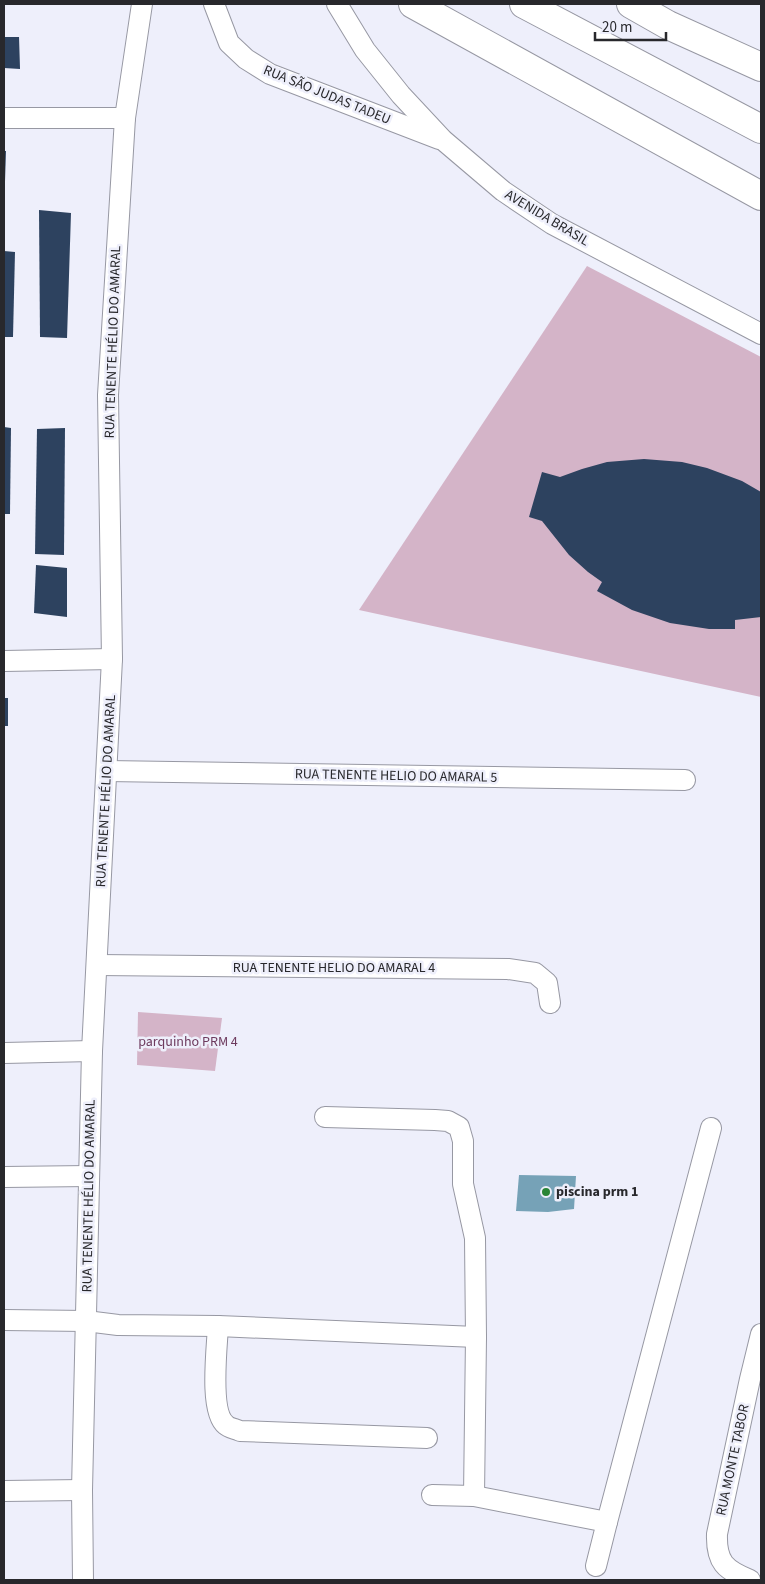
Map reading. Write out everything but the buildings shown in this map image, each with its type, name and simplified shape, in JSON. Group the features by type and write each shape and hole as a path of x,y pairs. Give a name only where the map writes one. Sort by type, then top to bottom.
{"main road":[{"path":"413,4 761,196"},
{"path":"524,4 543,11 761,129"},
{"path":"631,4 668,25 761,67"}],"street":[{"name":"RUA TENENTE HÉLIO DO AMARAL","path":"83,1580 82,1490 92,1051 112,659 108,395 125,118 142,4"},
{"name":"RUA SÃO JUDAS TADEU","path":"214,4 229,43 246,59 270,74 443,140"},
{"name":"AVENIDA BRASIL","path":"337,4 365,50 401,95 443,140 503,191 552,224 761,334"},
{"path":"4,118 125,118"},
{"path":"4,661 112,659"},
{"name":"RUA TENENTE HELIO DO AMARAL 5","path":"107,771 685,780"},
{"name":"RUA TENENTE HELIO DO AMARAL 4","path":"96,966 508,969 535,973 547,983 550,1003"},
{"path":"4,1052 92,1051"},
{"path":"325,1117 435,1120 448,1121 460,1127 463,1141 463,1184 475,1238 474,1496"},
{"path":"596,1566 711,1128"},
{"path":"4,1177 90,1176"},
{"path":"4,1320 86,1321 118,1325 218,1326 476,1337"},
{"path":"218,1326 215,1396 218,1415 226,1426 240,1430 427,1438"},
{"name":"RUA MONTE TABOR","path":"746,1578 722,1564 717,1549 717,1542 755,1380 761,1334"},
{"path":"4,1491 82,1490"},
{"path":"432,1495 474,1496 607,1522"}],"green space":[{"path":"587,266 761,357 761,697 359,610"},
{"name":"parquinho PRM 4","path":"138,1012 222,1018 215,1071 137,1065"}],"water":[{"name":"piscina prm 1","path":"519,1175 576,1176 574,1209 548,1212 516,1211"}],"place":[{"name":"piscina prm 1","path":"546,1192"}]}
